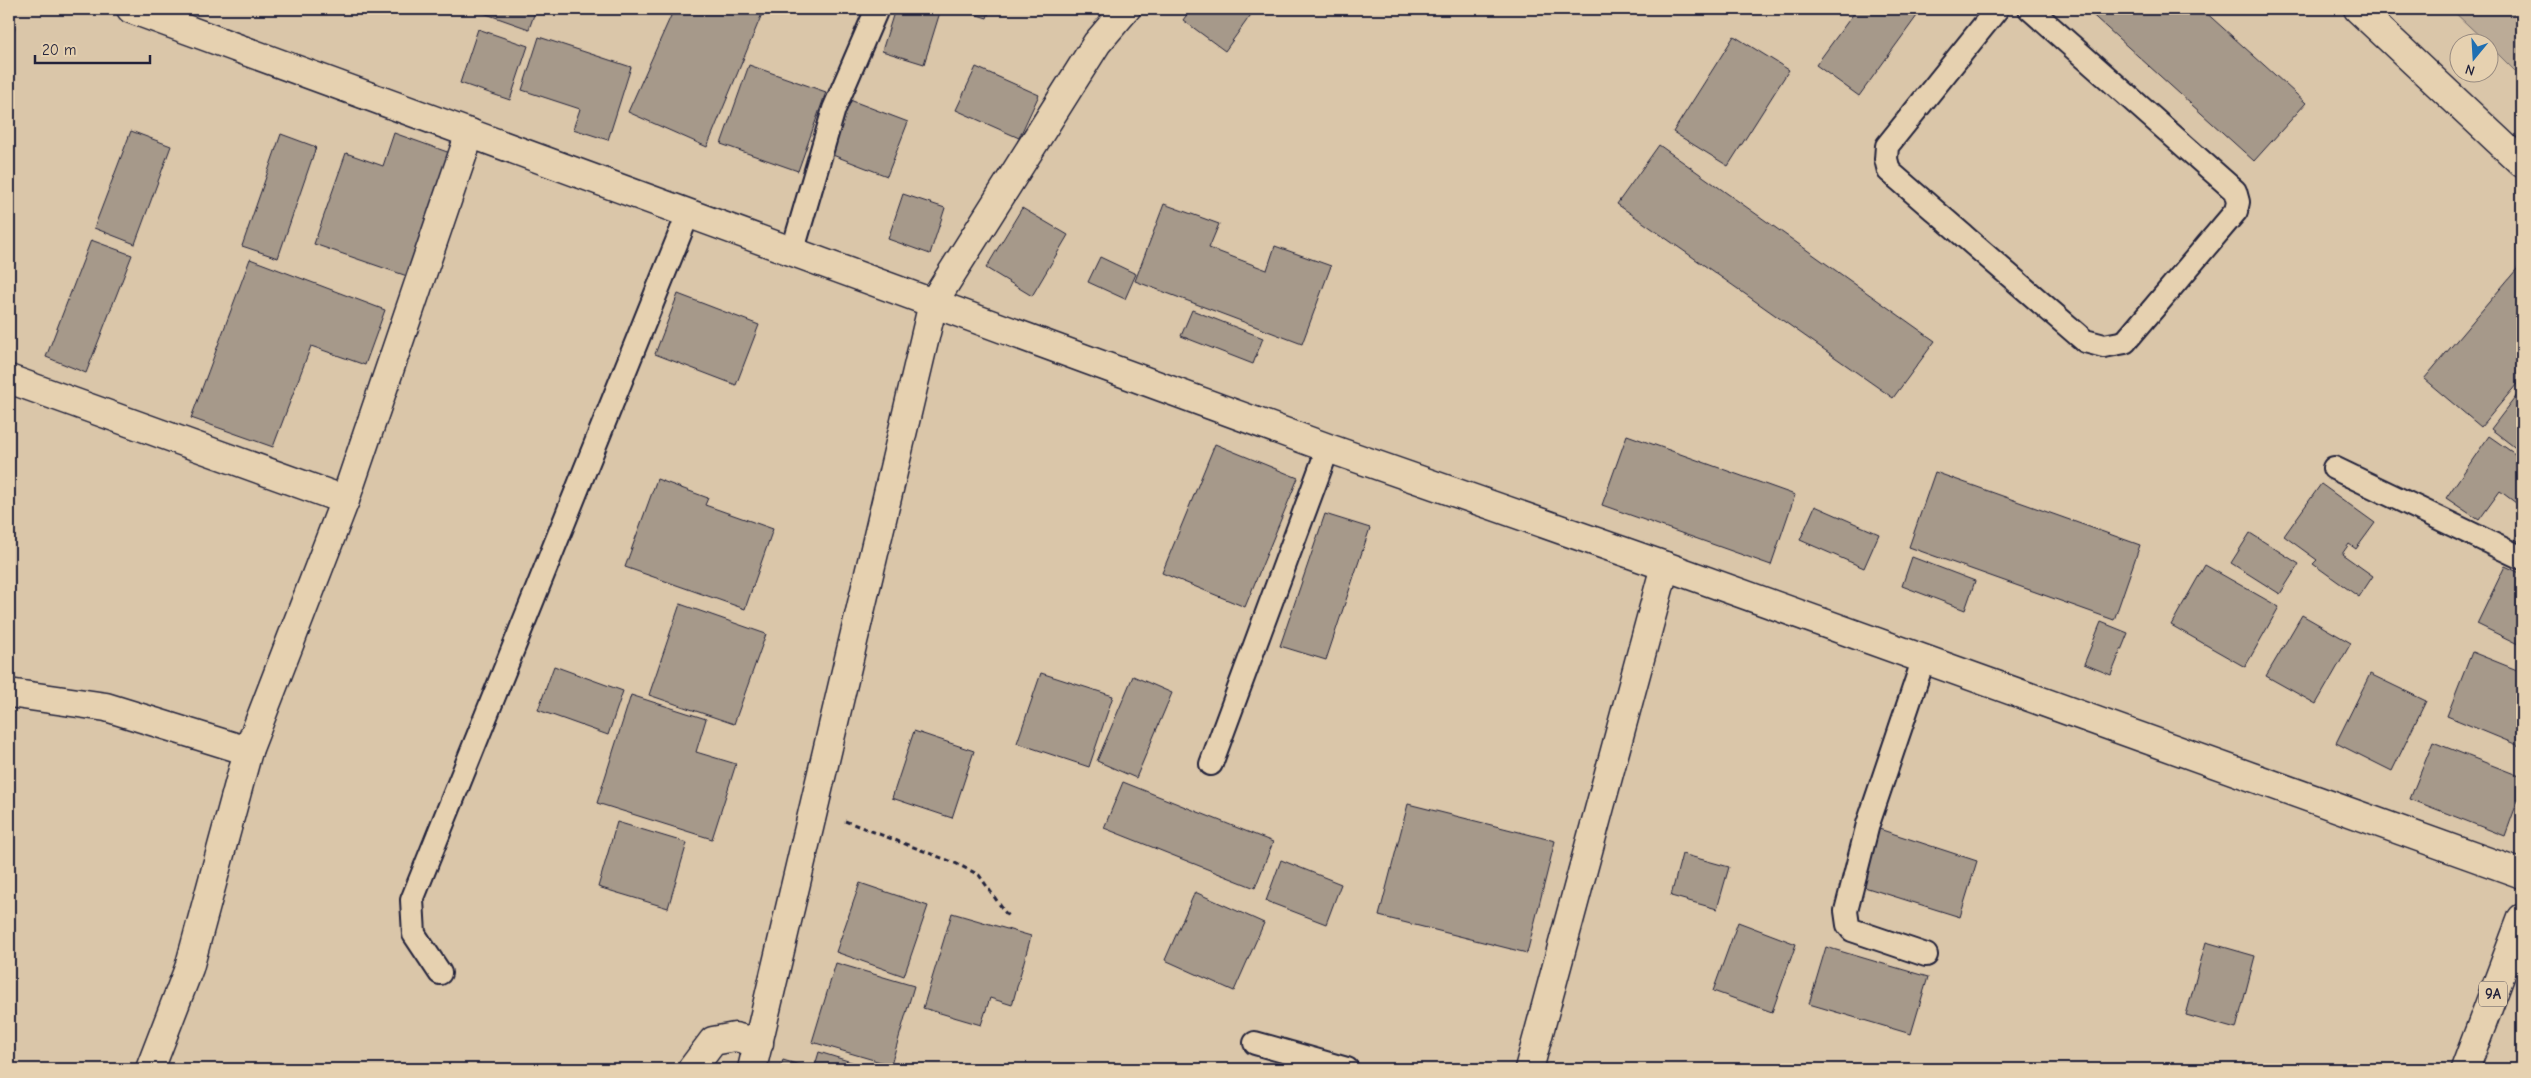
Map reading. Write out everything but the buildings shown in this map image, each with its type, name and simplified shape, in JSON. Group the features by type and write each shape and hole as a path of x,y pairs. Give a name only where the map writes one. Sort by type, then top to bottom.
{"street":[{"path":"130,9 1328,448 1924,658 2522,874"},
{"path":"752,1069 933,303 1097,44 1126,9"},
{"path":"2358,9 2522,163"},
{"path":"150,1069 189,968 248,751 345,500 470,133"},
{"path":"9,379 345,500"},
{"path":"1529,1069 1665,566"},
{"path":"9,693 106,707 248,751"},
{"name":"9A","path":"2465,1069 2522,918"},
{"path":"692,1069 713,1041 735,1037 758,1043"}],"lane":[{"path":"792,253 834,109 877,9"},
{"path":"1997,9 1888,146 1886,159 1889,171 2085,341 2104,346 2125,342 2236,211 2238,202 2235,191 2030,9"},
{"path":"440,973 414,934 412,900 688,214"},
{"path":"1211,764 1328,448"},
{"path":"2334,468 2522,558"},
{"path":"1924,658 1868,824 1846,911 1848,924 1852,930 1926,955"},
{"path":"1255,1043 1347,1069"}],"path":[{"path":"814,809 955,863 979,876 1009,918"}],"shaded area":[{"path":"2451,9 2522,9 2522,78 2498,54 2498,32 2475,32"}]}
